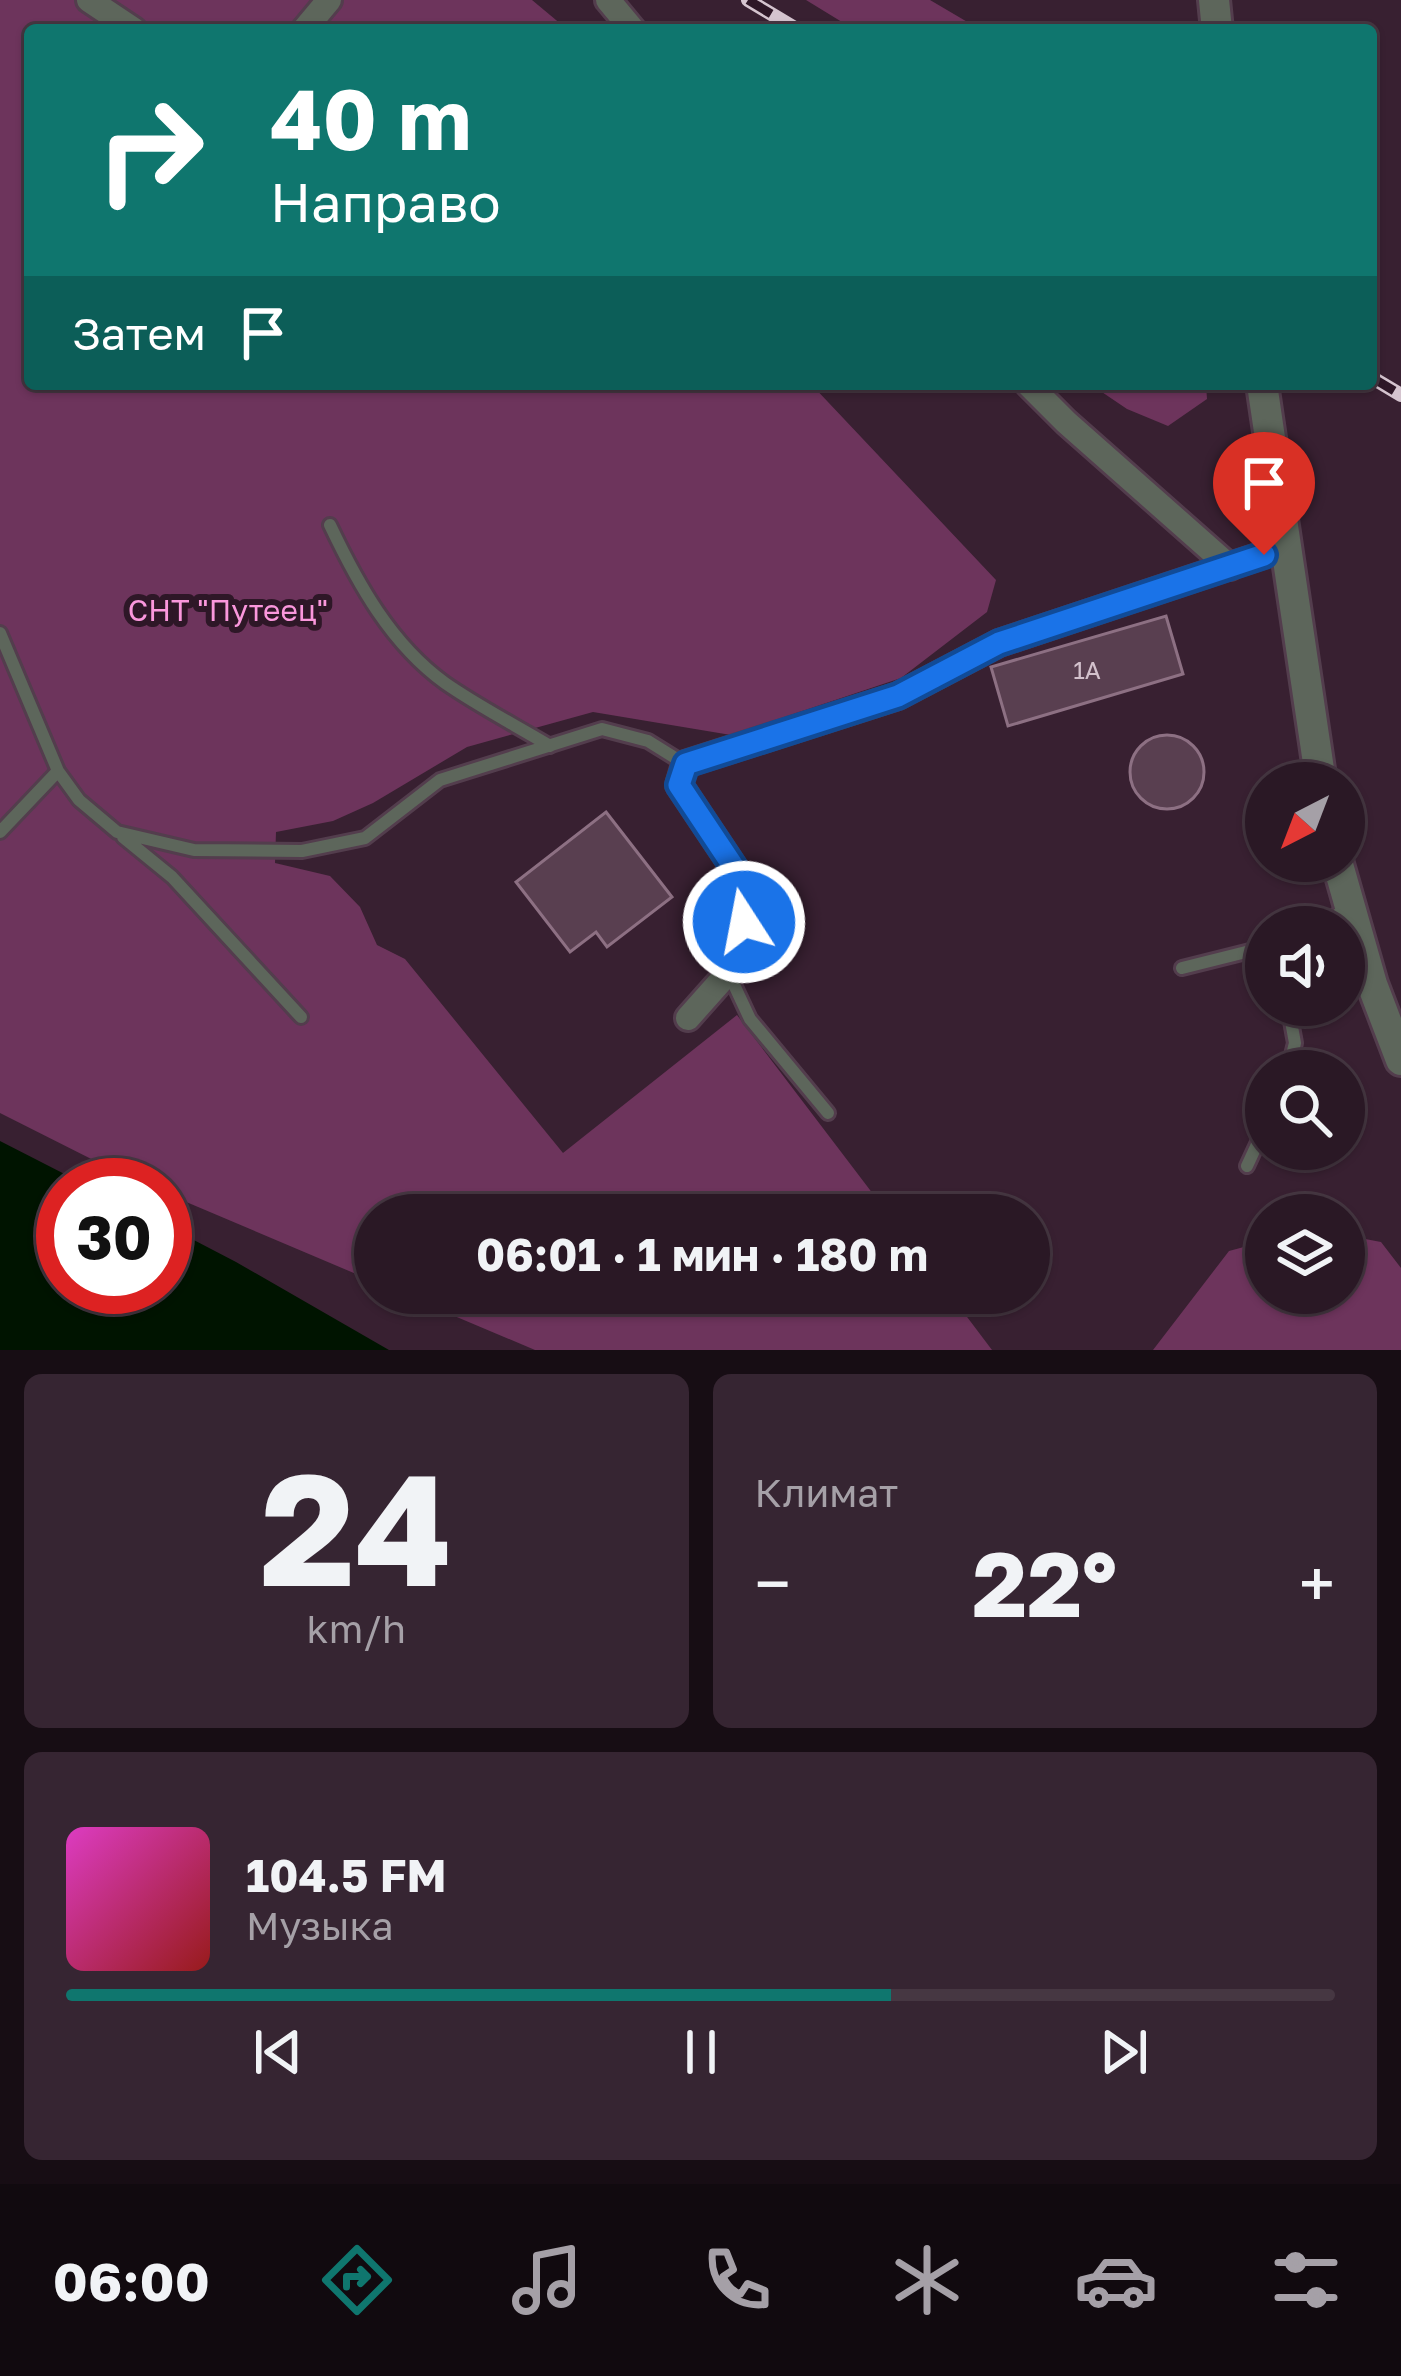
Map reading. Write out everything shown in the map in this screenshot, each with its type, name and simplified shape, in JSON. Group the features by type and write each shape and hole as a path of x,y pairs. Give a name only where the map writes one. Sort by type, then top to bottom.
{"street":[{"path":"89,0 125,24"},
{"path":"309,24 329,0"},
{"path":"608,0 628,24"},
{"path":"1034,390 1230,567"},
{"path":"1263,390 1318,762"},
{"path":"688,1018 728,973 744,922 743,881 679,785 686,764 898,696 999,643 1285,548"},
{"path":"1343,882 1372,984 1401,1060"}],"lane":[{"path":"330,525 356,581 403,645 444,682 550,746"},
{"path":"0,633 58,771 79,800 172,877 301,1018"},
{"path":"117,832 194,850 302,851 365,838 440,780 602,729 648,741 686,764"},
{"path":"0,832 58,771"},
{"path":"1182,968 1245,952"},
{"path":"728,973 750,1019 828,1113"}],"green space":[{"name":"СНТ \"Путеец\"","path":"0,0 532,0 561,24 24,24 24,390 817,390 996,580 987,612 901,678 731,735 593,712 467,747 333,821 276,832 275,863 330,876 360,907 377,945 405,959 563,1153 737,1015 873,1194 354,1194 354,1273 192,1204 192,1158 89,1158 0,1113"},
{"path":"806,0 930,0 971,24 845,24"},
{"path":"1099,390 1206,390 1207,399 1168,426 1127,409"},
{"path":"1365,1239 1381,1242 1401,1268 1401,1350 1153,1350 1229,1251 1245,1247 1245,1314 1365,1314"},
{"path":"450,1314 965,1314 992,1350 535,1350"}],"shaded area":[{"path":"0,1141 36,1159 36,1314 192,1314 192,1239 389,1350 0,1350"}],"building":[{"path":"1166,616 1183,674 1008,726 991,667"},
{"path":"1167,735 1193,746 1204,772 1193,798 1167,809 1141,798 1130,772 1141,746"},
{"path":"606,812 672,897 607,947 596,932 570,952 516,882"}],"railway":[{"path":"748,0 788,24"},
{"path":"1377,381 1401,395"}],"route":[{"path":"744,922 743,881 679,785 686,764 898,696 999,643 1264,555"}]}
